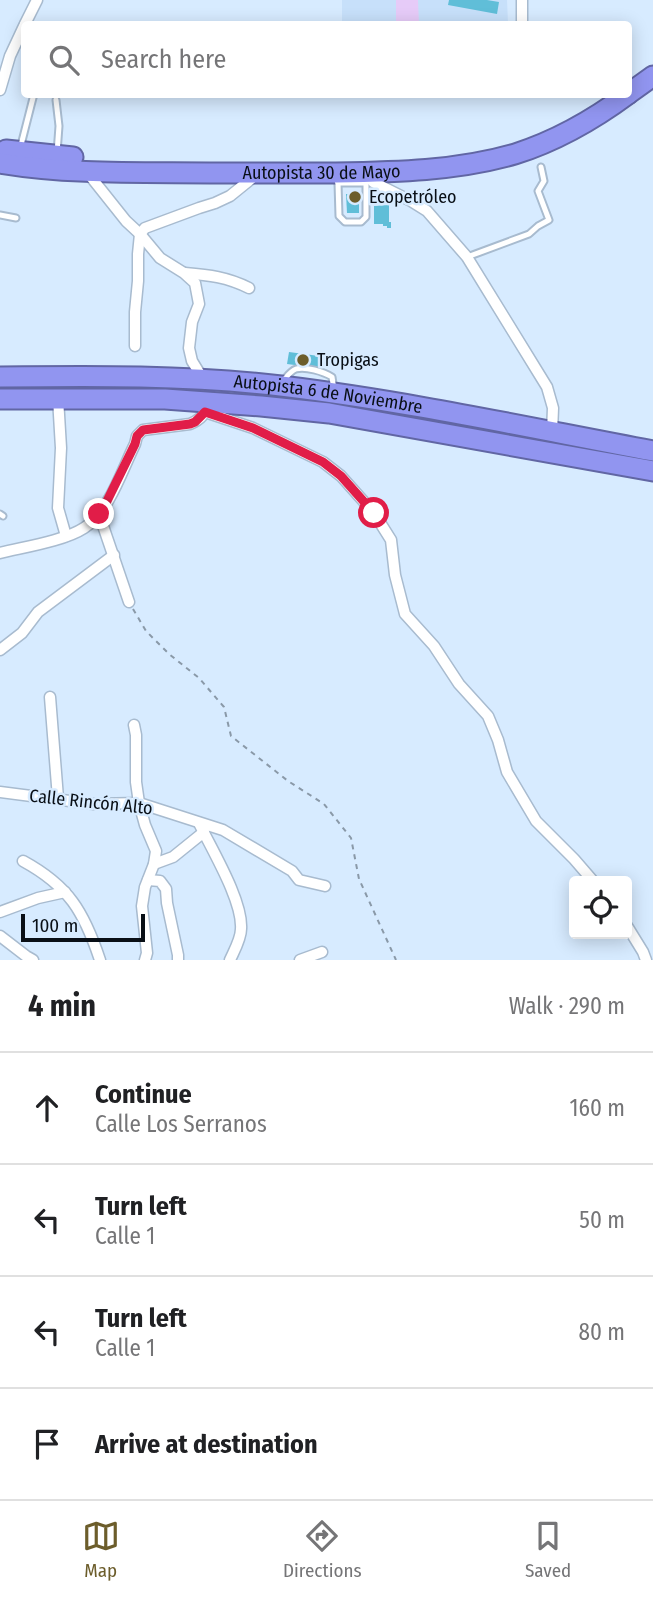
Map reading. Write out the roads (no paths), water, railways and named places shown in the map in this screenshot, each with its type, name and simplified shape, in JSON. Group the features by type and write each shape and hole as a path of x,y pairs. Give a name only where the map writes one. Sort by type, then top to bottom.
{"highway":[{"path":"632,76 653,61"},
{"name":"Autopista 30 de Mayo","path":"632,91 653,76"},
{"name":"Autopista 30 de Mayo","path":"5,159 56,156 126,161 399,161 476,152 510,143 544,131 600,98"},
{"name":"Autopista 30 de Mayo","path":"5,159 40,168 86,171 260,173 368,178 463,165 515,153 580,126 623,98"},
{"name":"Autopista 6 de Noviembre","path":"0,377 204,379 279,386 335,393 653,451"},
{"name":"Autopista 6 de Noviembre","path":"0,399 165,399 205,407 329,413 653,471"}],"street":[{"path":"27,21 37,0"},
{"path":"522,0 522,21"},
{"path":"0,90 10,56 21,33"},
{"path":"86,171 160,258 195,283 199,304 192,322 188,348 192,361 204,379"},
{"path":"135,346 140,234 152,225 229,197 260,173"},
{"path":"368,178 427,212 467,257 547,387 553,408 552,432"},
{"path":"184,273 231,279 249,288"},
{"path":"58,398 61,448 58,508 66,536"},
{"path":"0,553 66,536 85,528 107,501 137,436 143,430 195,422 205,407 323,462 341,476 374,513 391,540 395,575 405,614 434,646 459,684 488,716 507,772 536,821 589,876"},
{"path":"99,514 129,602"},
{"path":"0,650 22,633 38,612 114,555"},
{"path":"50,697 58,799"},
{"path":"134,725 139,803 156,851 142,906 147,953 145,960"},
{"name":"Calle Rincón Alto","path":"0,792 93,804 139,803 202,827 223,830 292,871 299,880 326,887"},
{"path":"154,864 173,857 202,827 227,879 240,915 242,932 230,960"},
{"path":"23,861 42,871 74,902 90,930 100,960"},
{"path":"148,880 160,881 166,889 178,960"},
{"path":"0,912 38,898 65,892"},
{"path":"632,934 646,960"},
{"path":"0,936 33,960"},
{"path":"300,960 322,952"}],"lane":[{"path":"5,159 32,98"},
{"path":"56,100 60,126 56,156"},
{"path":"467,257 529,234 549,220 538,191 544,181 541,167"},
{"path":"336,178 339,216 345,222 361,222 366,217 368,178"},
{"path":"0,215 16,218"}],"place":[{"name":"Ecopetróleo","path":"355,197"},
{"name":"Tropigas","path":"303,360"}]}
